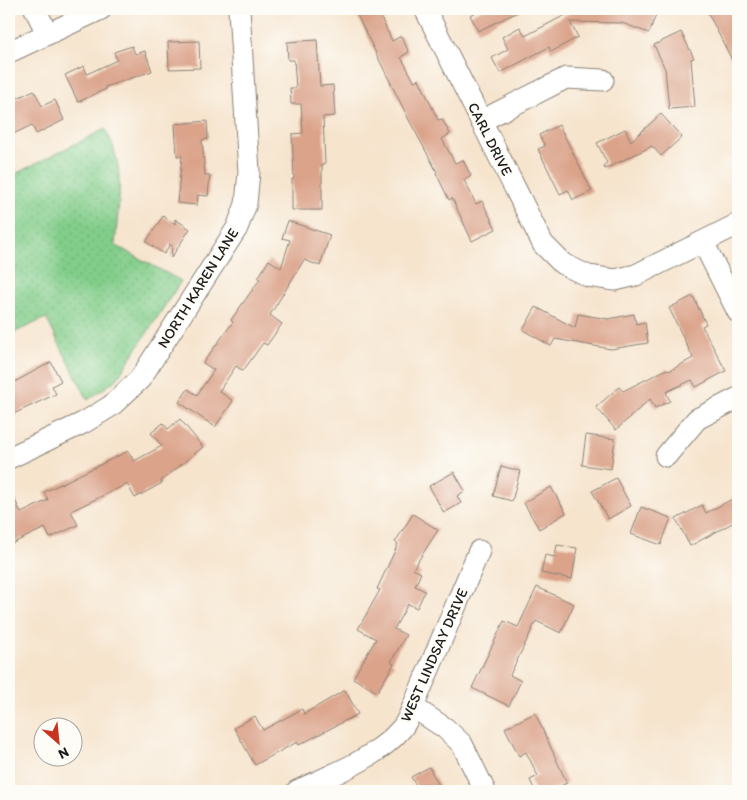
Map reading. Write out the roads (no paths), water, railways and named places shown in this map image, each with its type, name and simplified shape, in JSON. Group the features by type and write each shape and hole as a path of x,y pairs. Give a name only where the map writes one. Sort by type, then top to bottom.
{"street":[{"path":"35,9 47,33"},
{"path":"9,52 101,9"},
{"name":"NORTH KAREN LANE","path":"9,458 83,423 111,406 140,379 237,228 246,204 249,172 239,9"},
{"name":"CARL DRIVE","path":"424,9 543,244 563,264 588,276 615,280 636,275 738,224"},
{"path":"481,121 566,78 603,80"},
{"path":"703,242 738,312"},
{"path":"666,456 697,419 738,398"},
{"name":"WEST LINDSAY DRIVE","path":"297,791 354,764 379,749 403,727 479,551"},
{"path":"413,707 445,728 462,744 485,791"}]}
